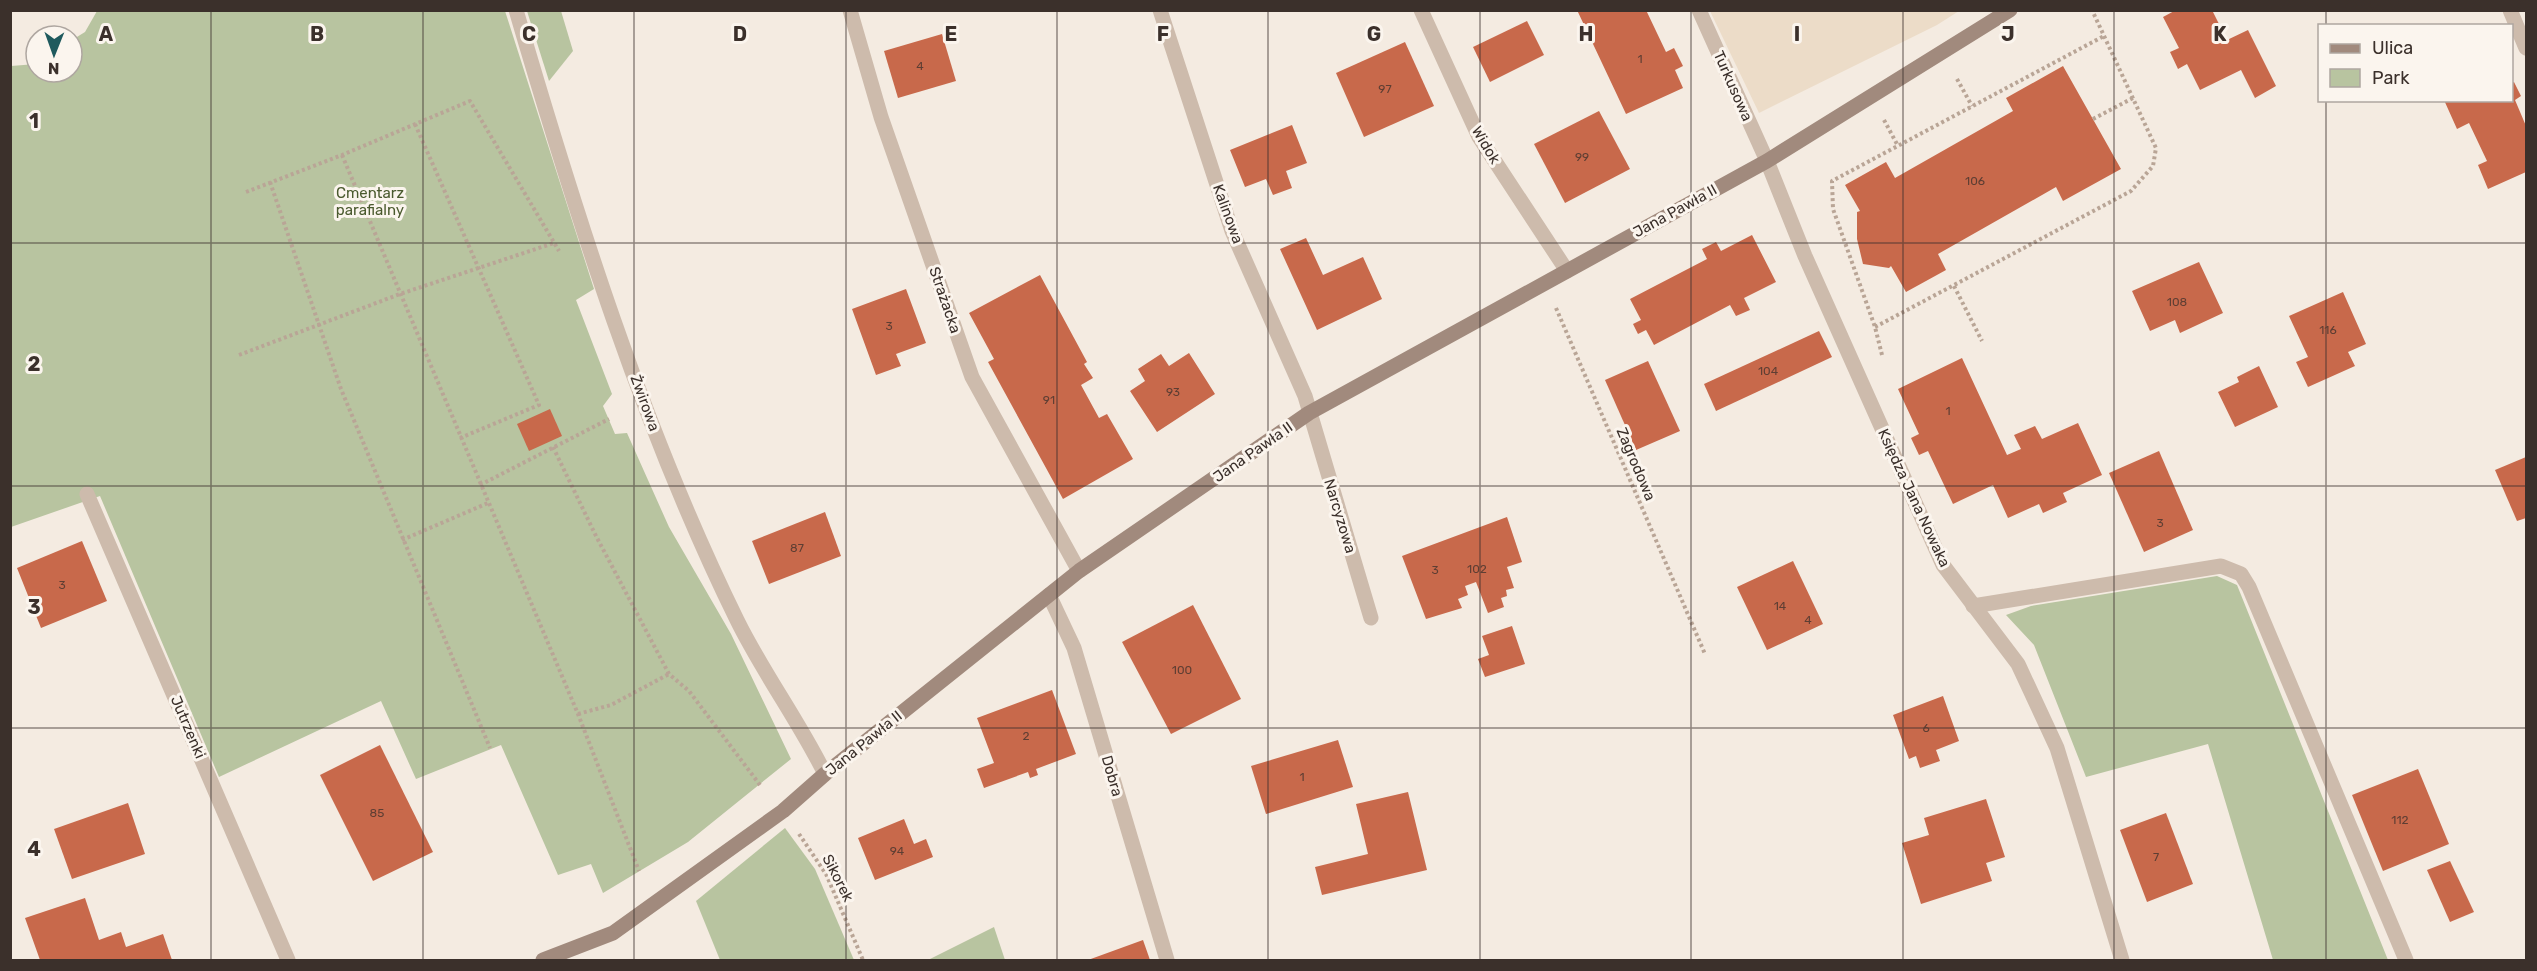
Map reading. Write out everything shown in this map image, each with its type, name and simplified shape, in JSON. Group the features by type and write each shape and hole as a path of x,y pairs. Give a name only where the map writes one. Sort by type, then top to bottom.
{"street":[{"name":"Żwirowa","path":"516,10 552,133 666,462 737,622 825,774"},
{"name":"Strażacka","path":"850,10 881,117 972,377 1079,572"},
{"name":"Kalinowa","path":"1160,10 1232,231 1305,396 1309,413"},
{"name":"Widok","path":"1421,10 1479,137 1567,270"},
{"name":"Turkusowa","path":"1699,10 1767,161"},
{"path":"2510,10 2526,48"},
{"name":"Jana Pawła II","path":"543,960 613,933 783,811 825,774 1079,572 1309,413 1767,161 2003,12"},
{"name":"Księdza Jana Nowaka","path":"1767,161 1805,256 1943,565 2018,664 2057,748 2122,960"},
{"name":"Narcyzowa","path":"1309,413 1371,618"},
{"name":"Jutrzenki","path":"87,494 288,960"},
{"path":"1973,606 2221,566 2241,574 2249,587 2406,960"},
{"name":"Dobra","path":"1049,595 1074,648 1167,960"}],"path":[{"path":"2092,10 2156,148 2153,166 2131,191 1875,327 1833,209 1832,181 2104,36"},
{"path":"1957,79 1972,106"},
{"path":"2093,118 2133,98"},
{"path":"246,192 342,155 470,101 564,260"},
{"path":"416,124 539,405 460,438"},
{"path":"342,155 578,714 639,871"},
{"path":"270,182 341,389 490,748"},
{"path":"239,355 400,294 554,243"},
{"name":"Zagrodowa","path":"1546,282 1705,654"},
{"path":"1954,286 1982,341"},
{"path":"480,485 609,419"},
{"path":"553,447 596,536 669,674 689,691 760,785"},
{"path":"402,540 488,503"},
{"path":"578,714 611,705 669,674"},
{"name":"Sikorek","path":"783,811 826,874 863,960"}],"green space":[{"name":"Cmentarz parafialny","path":"97,11 505,11 594,289 576,300 612,394 603,406 615,434 627,433 669,527 731,634 791,759 688,842 603,893 591,864 558,875 501,745 416,779 381,701 219,777 100,496 11,527 11,66 24,65 24,84 84,84 85,32"},
{"path":"527,11 561,11 573,51 549,81"},
{"path":"2217,576 2237,585 2388,960 2273,960 2208,744 2086,777 2034,645 2006,615 2031,606"},
{"path":"785,828 815,869 854,960 720,960 696,901"},
{"path":"994,927 1005,960 928,960"}],"shaded area":[{"path":"1710,11 1959,11 1937,25 1759,113"}],"building":[{"path":"1577,10 1646,10 1666,52 1674,48 1683,66 1675,70 1683,88 1626,114"},
{"path":"2176,10 2212,10 2227,40 2248,30 2276,86 2255,98 2241,70 2200,90 2187,64 2178,69 2170,52 2179,48 2163,17"},
{"path":"1527,21 1544,55 1490,82 1473,47"},
{"path":"942,34 956,81 898,98 884,51"},
{"path":"1405,42 1434,106 1364,137 1336,73"},
{"path":"2063,66 2121,169 2063,201 2056,187 1938,254 1946,270 1906,292 1891,266 1889,268 1863,264 1857,239 1857,212 1860,211 1845,185 1886,162 1895,178 2013,111 2006,98"},
{"path":"2513,82 2521,96 2515,100 2526,126 2526,172 2488,189 2478,165 2487,161 2469,123 2457,129 2445,102 2513,102"},
{"path":"1599,111 1630,169 1565,203 1534,144"},
{"path":"1292,125 1307,163 1286,171 1292,188 1273,195 1266,179 1245,187 1230,150"},
{"path":"1752,235 1776,282 1744,298 1750,310 1736,316 1730,305 1654,345 1646,330 1638,334 1633,324 1641,320 1630,299 1707,259 1702,249 1716,242 1721,251"},
{"path":"1306,238 1323,275 1363,257 1382,299 1317,330 1280,249"},
{"path":"2199,262 2223,313 2180,333 2175,320 2150,331 2132,291"},
{"path":"1040,275 1087,362 1084,364 1093,378 1081,385 1099,418 1107,414 1133,459 1063,499 988,362 994,359 969,313"},
{"path":"906,289 926,343 896,354 901,366 876,375 852,309"},
{"path":"2343,292 2366,344 2348,352 2355,366 2308,387 2296,362 2308,357 2289,316"},
{"path":"1819,331 1832,357 1716,411 1704,384"},
{"path":"1189,353 1215,394 1157,432 1130,391 1145,381 1138,369 1161,354 1169,366"},
{"path":"1962,358 2007,455 2021,449 2014,435 2035,426 2042,439 2078,423 2102,475 2063,493 2067,502 2043,513 2039,504 2008,518 1993,485 1953,504 1928,451 1919,455 1911,438 1919,434 1898,389"},
{"path":"1648,361 1680,431 1636,450 1605,380"},
{"path":"2259,366 2278,407 2235,427 2218,392 2239,382 2237,377"},
{"path":"550,409 562,436 529,451 517,424"},
{"path":"2159,451 2193,530 2144,552 2109,473"},
{"path":"2526,457 2526,518 2517,521 2495,470"},
{"path":"825,512 841,556 769,584 752,541"},
{"path":"1507,517 1522,562 1507,567 1514,588 1506,590 1507,596 1501,598 1504,607 1488,613 1476,582 1465,586 1468,595 1458,599 1462,608 1426,619 1402,556"},
{"path":"82,541 107,601 41,628 17,568"},
{"path":"1793,561 1823,624 1767,650 1737,587"},
{"path":"1193,605 1241,699 1171,734 1122,642"},
{"path":"1512,626 1525,664 1485,677 1478,659 1489,655 1482,636"},
{"path":"1052,690 1076,754 1036,769 1038,775 1030,778 1028,772 984,788 977,769 994,763 977,718"},
{"path":"1943,696 1959,741 1936,750 1940,761 1920,768 1916,756 1909,759 1893,715"},
{"path":"1338,740 1353,787 1266,814 1251,766"},
{"path":"380,745 433,852 373,881 320,775"},
{"path":"2418,769 2449,844 2383,871 2352,795"},
{"path":"1408,792 1427,870 1322,895 1315,867 1368,854 1356,804"},
{"path":"1986,799 2005,857 1986,863 1992,881 1921,904 1902,843 1929,835 1924,818"},
{"path":"128,803 145,854 72,879 54,829"},
{"path":"2166,813 2193,884 2147,902 2120,830"},
{"path":"904,819 914,844 926,839 933,857 875,880 858,838"},
{"path":"2450,861 2474,912 2450,922 2427,870"},
{"path":"85,898 99,940 121,932 126,947 163,934 172,960 40,960 25,918"},
{"path":"1143,940 1150,960 1088,960"}]}
